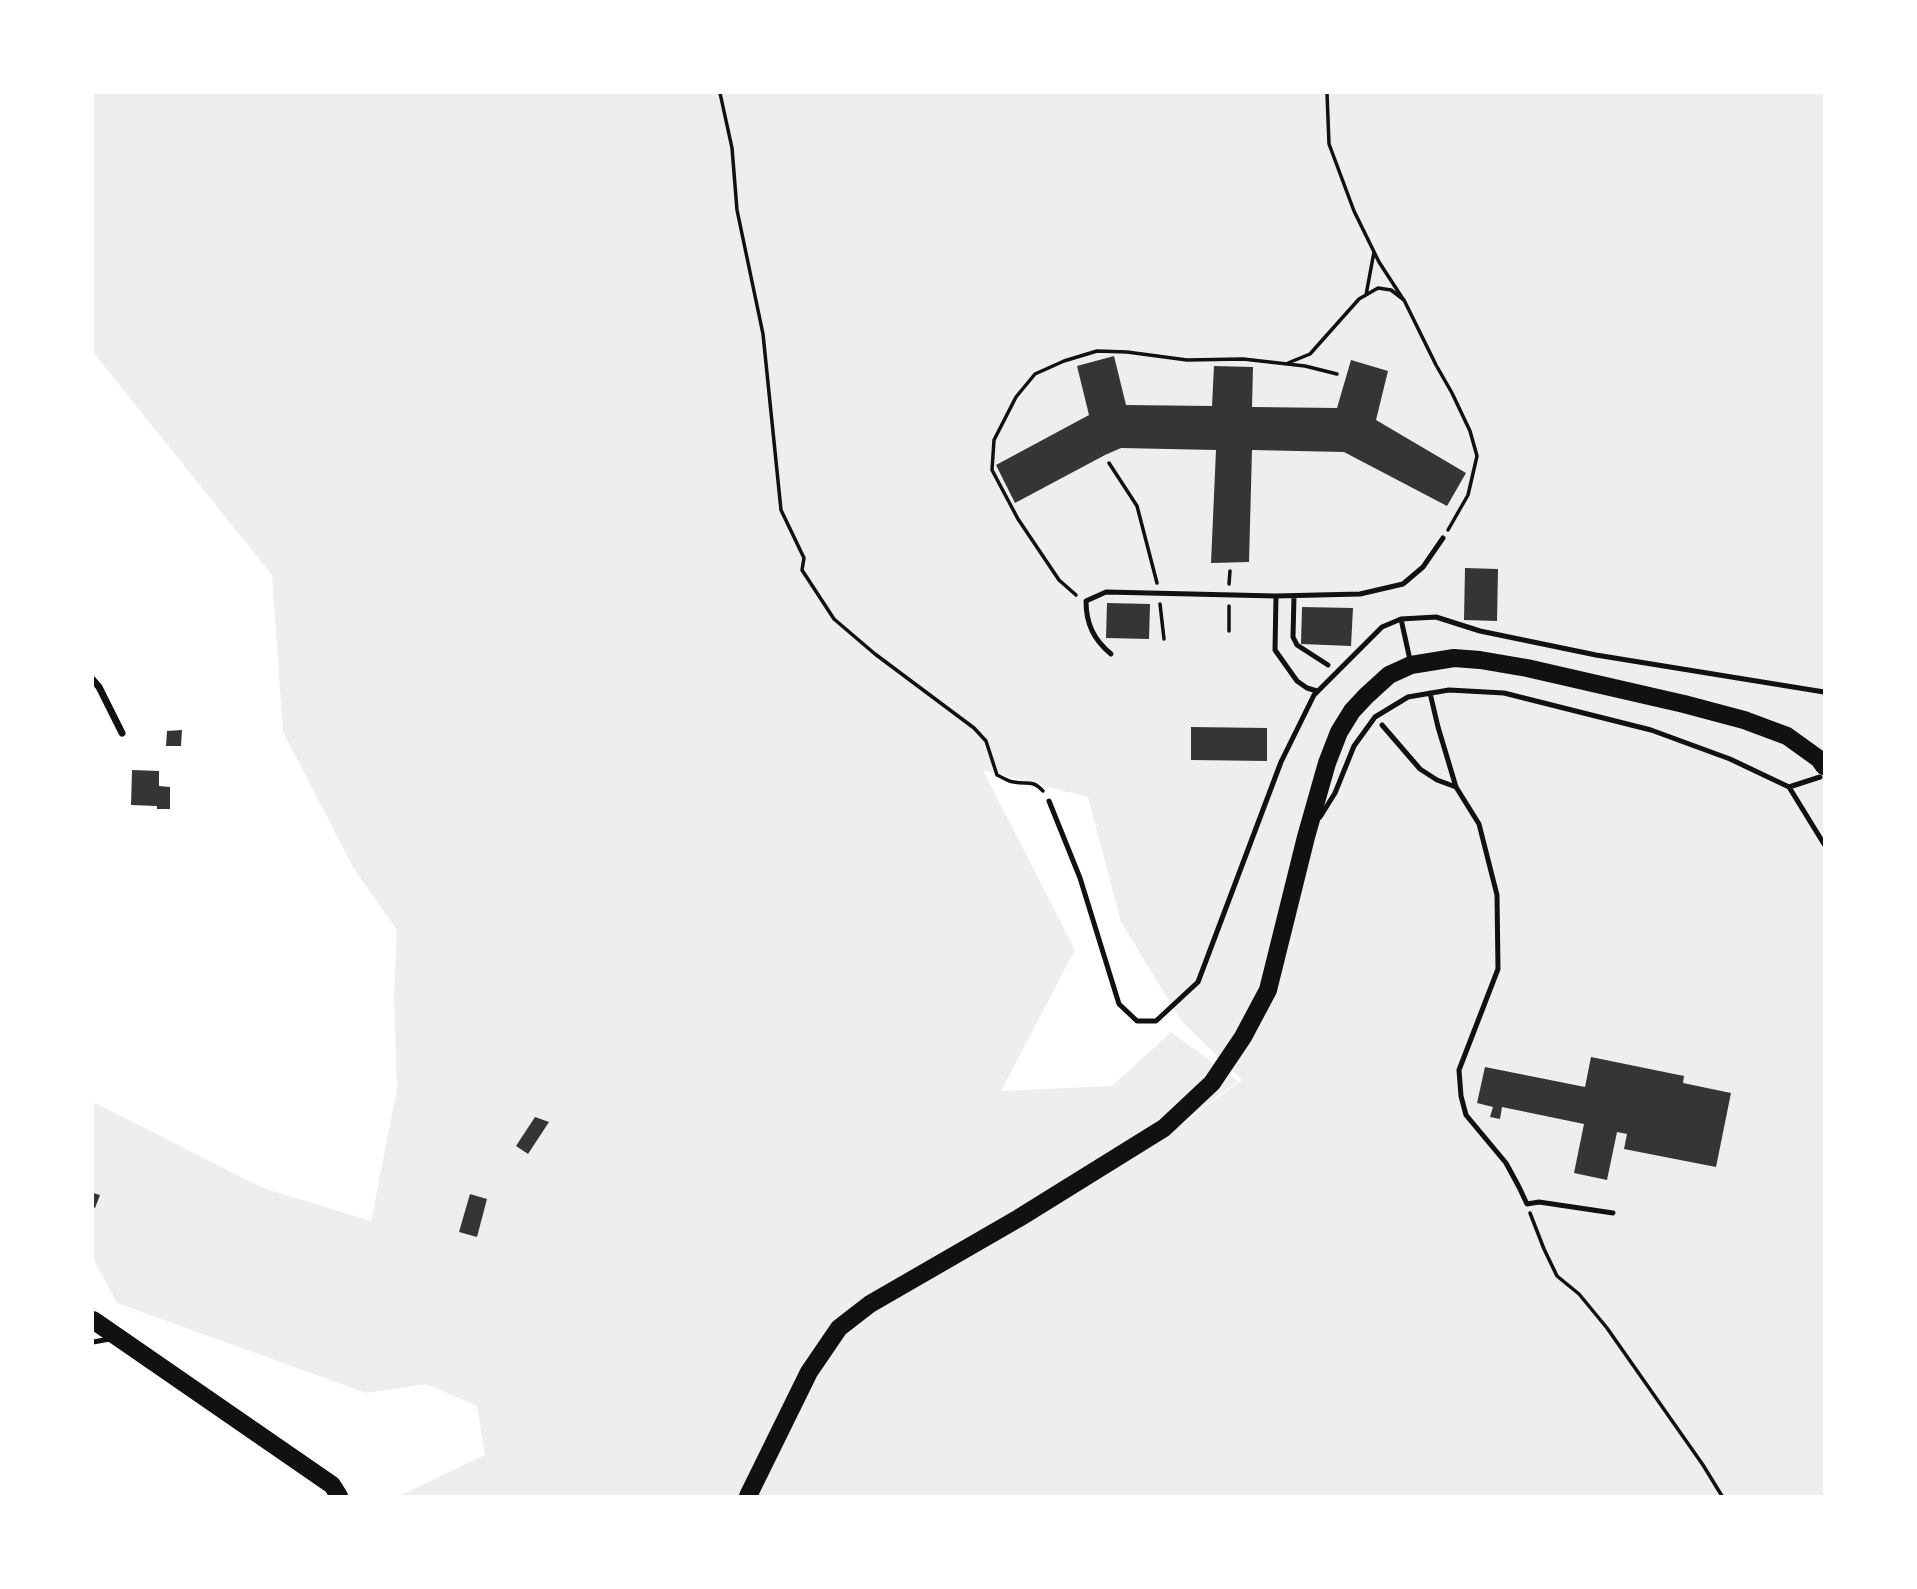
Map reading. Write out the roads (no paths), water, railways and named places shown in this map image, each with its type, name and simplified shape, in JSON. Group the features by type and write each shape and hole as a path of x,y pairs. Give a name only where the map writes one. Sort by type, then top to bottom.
{"highway":[{"path":"748,1496 809,1372 839,1328 870,1304 1019,1218 1164,1128 1212,1083 1243,1037 1268,990 1306,837 1327,763 1339,732 1352,711 1389,675 1411,665 1454,659 1480,660 1527,668 1744,719 1787,736 1819,759 1822,771"},
{"path":"93,1320 332,1485 339,1496"}],"street":[{"path":"93,680 122,733"}],"lane":[{"path":"1111,654 1098,643 1086,615 1086,601 1106,592 1276,596 1360,594 1403,584 1423,567 1443,538"},
{"path":"1276,596 1275,650 1297,681 1317,691"},
{"path":"1294,596 1293,638 1297,645 1328,666"},
{"path":"1049,801 1080,878 1119,1004 1137,1021 1156,1021 1198,982 1281,762 1314,695 1382,627 1401,619 1436,617 1480,631 1596,655 1824,692"},
{"path":"1401,619 1411,665"},
{"path":"1306,837 1335,793 1354,746 1375,717 1408,697 1449,690 1504,693 1651,730 1730,759 1789,787 1824,844"},
{"path":"1430,693 1456,787 1479,824 1497,895 1498,970 1459,1070 1466,1115 1506,1163 1527,1205 1539,1202 1614,1213"},
{"path":"1382,725 1419,769 1456,787"},
{"path":"1789,787 1822,771"},
{"path":"93,1342 118,1338"}]}
